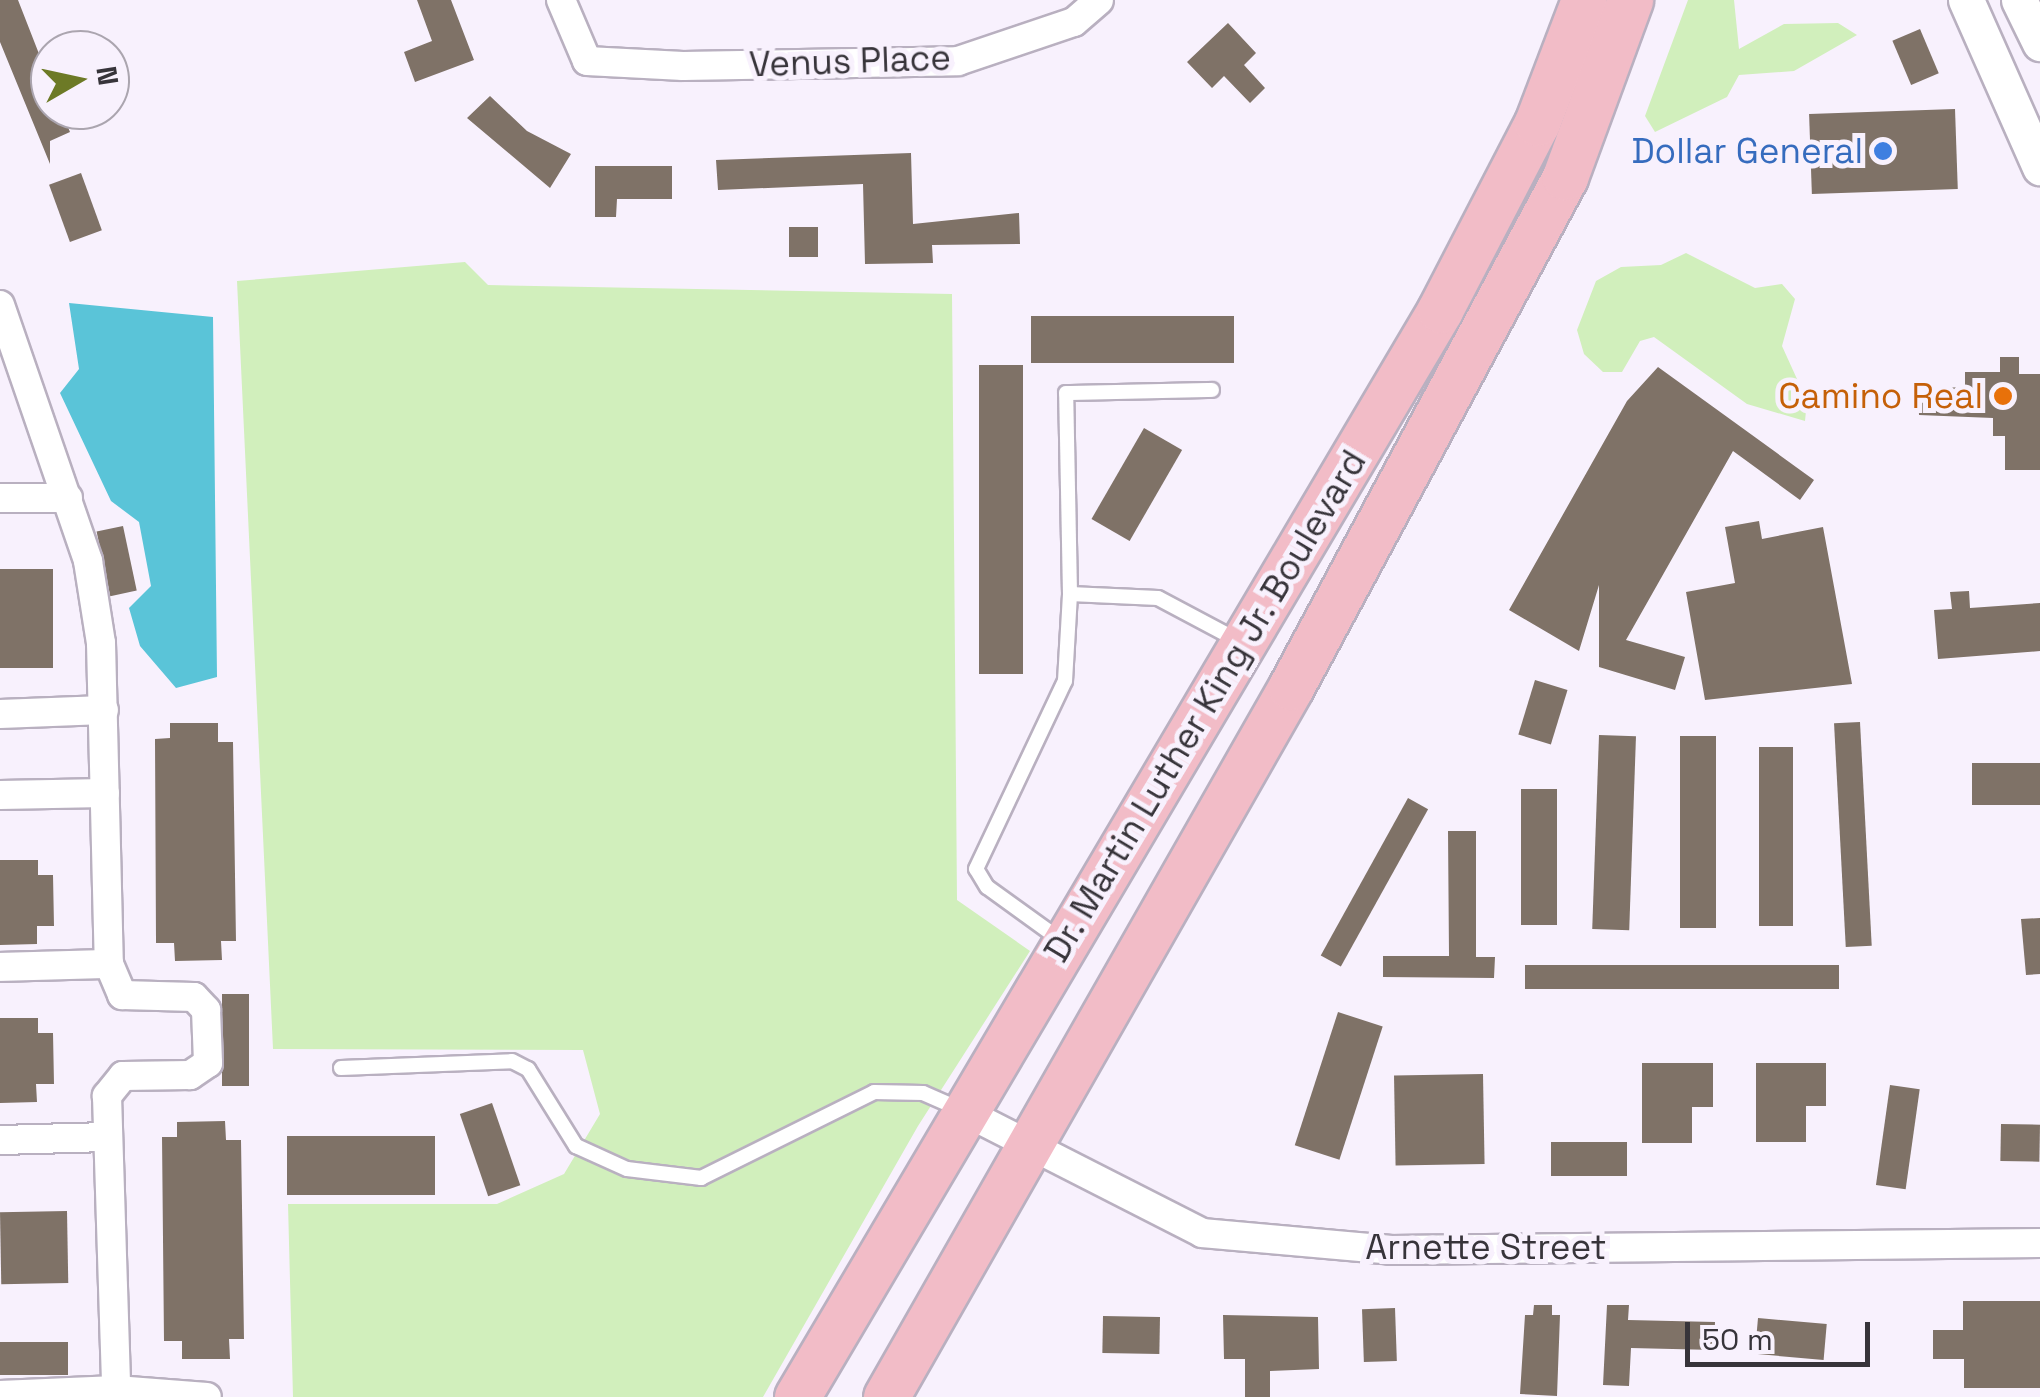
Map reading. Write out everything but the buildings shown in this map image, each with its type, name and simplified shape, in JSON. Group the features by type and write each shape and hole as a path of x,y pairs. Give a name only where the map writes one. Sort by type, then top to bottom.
{"main road":[{"name":"Dr. Martin Luther King Jr. Boulevard","path":"797,1397 963,1110 1440,310 1536,123 1584,0"},
{"name":"Dr. Martin Luther King Jr. Boulevard","path":"886,1397 1032,1143 1565,177 1630,0"}],"street":[{"name":"Venus Place","path":"561,0 587,61 958,61 1074,22 1100,0"},
{"path":"1966,0 2040,168"},
{"path":"2020,0 2040,43"},
{"path":"0,306 88,561 104,710 109,964 122,994 194,997 206,1010 208,1063 190,1074 122,1076 107,1096 116,1390"},
{"path":"0,498 68,498"},
{"path":"0,714 104,710"},
{"path":"0,794 105,794"},
{"path":"0,966 109,964"},
{"name":"Arnette Street","path":"963,1110 1202,1233 1391,1250 2040,1243"},
{"path":"0,1140 108,1137"},
{"path":"0,1394 116,1390 207,1397"}],"lane":[{"path":"1064,942 987,887 976,869 1065,681 1070,594 1066,393 1212,390"},
{"path":"1070,594 1158,598 1242,642"},
{"path":"341,1068 512,1062 528,1069 576,1146 627,1168 701,1178 874,1092 923,1092 963,1110"}],"green space":[{"path":"1688,0 1734,0 1739,49 1784,24 1838,23 1857,35 1794,71 1739,75 1727,97 1655,132 1645,116"},
{"path":"1686,253 1755,288 1782,284 1795,299 1782,346 1807,401 1805,421 1747,404 1654,337 1640,341 1622,372 1603,372 1584,354 1577,330 1596,281 1621,267 1661,265"},
{"path":"465,262 488,285 952,294 957,900 1030,951 918,1126 763,1397 293,1397 288,1204 497,1204 564,1174 600,1114 583,1050 273,1049 237,281"}],"water":[{"path":"69,303 213,317 217,677 176,688 140,646 129,608 151,586 139,522 111,501 60,393 79,369"}],"place":[{"name":"Dollar General","path":"1883,151"},
{"name":"Camino Real","path":"2003,396"}]}
